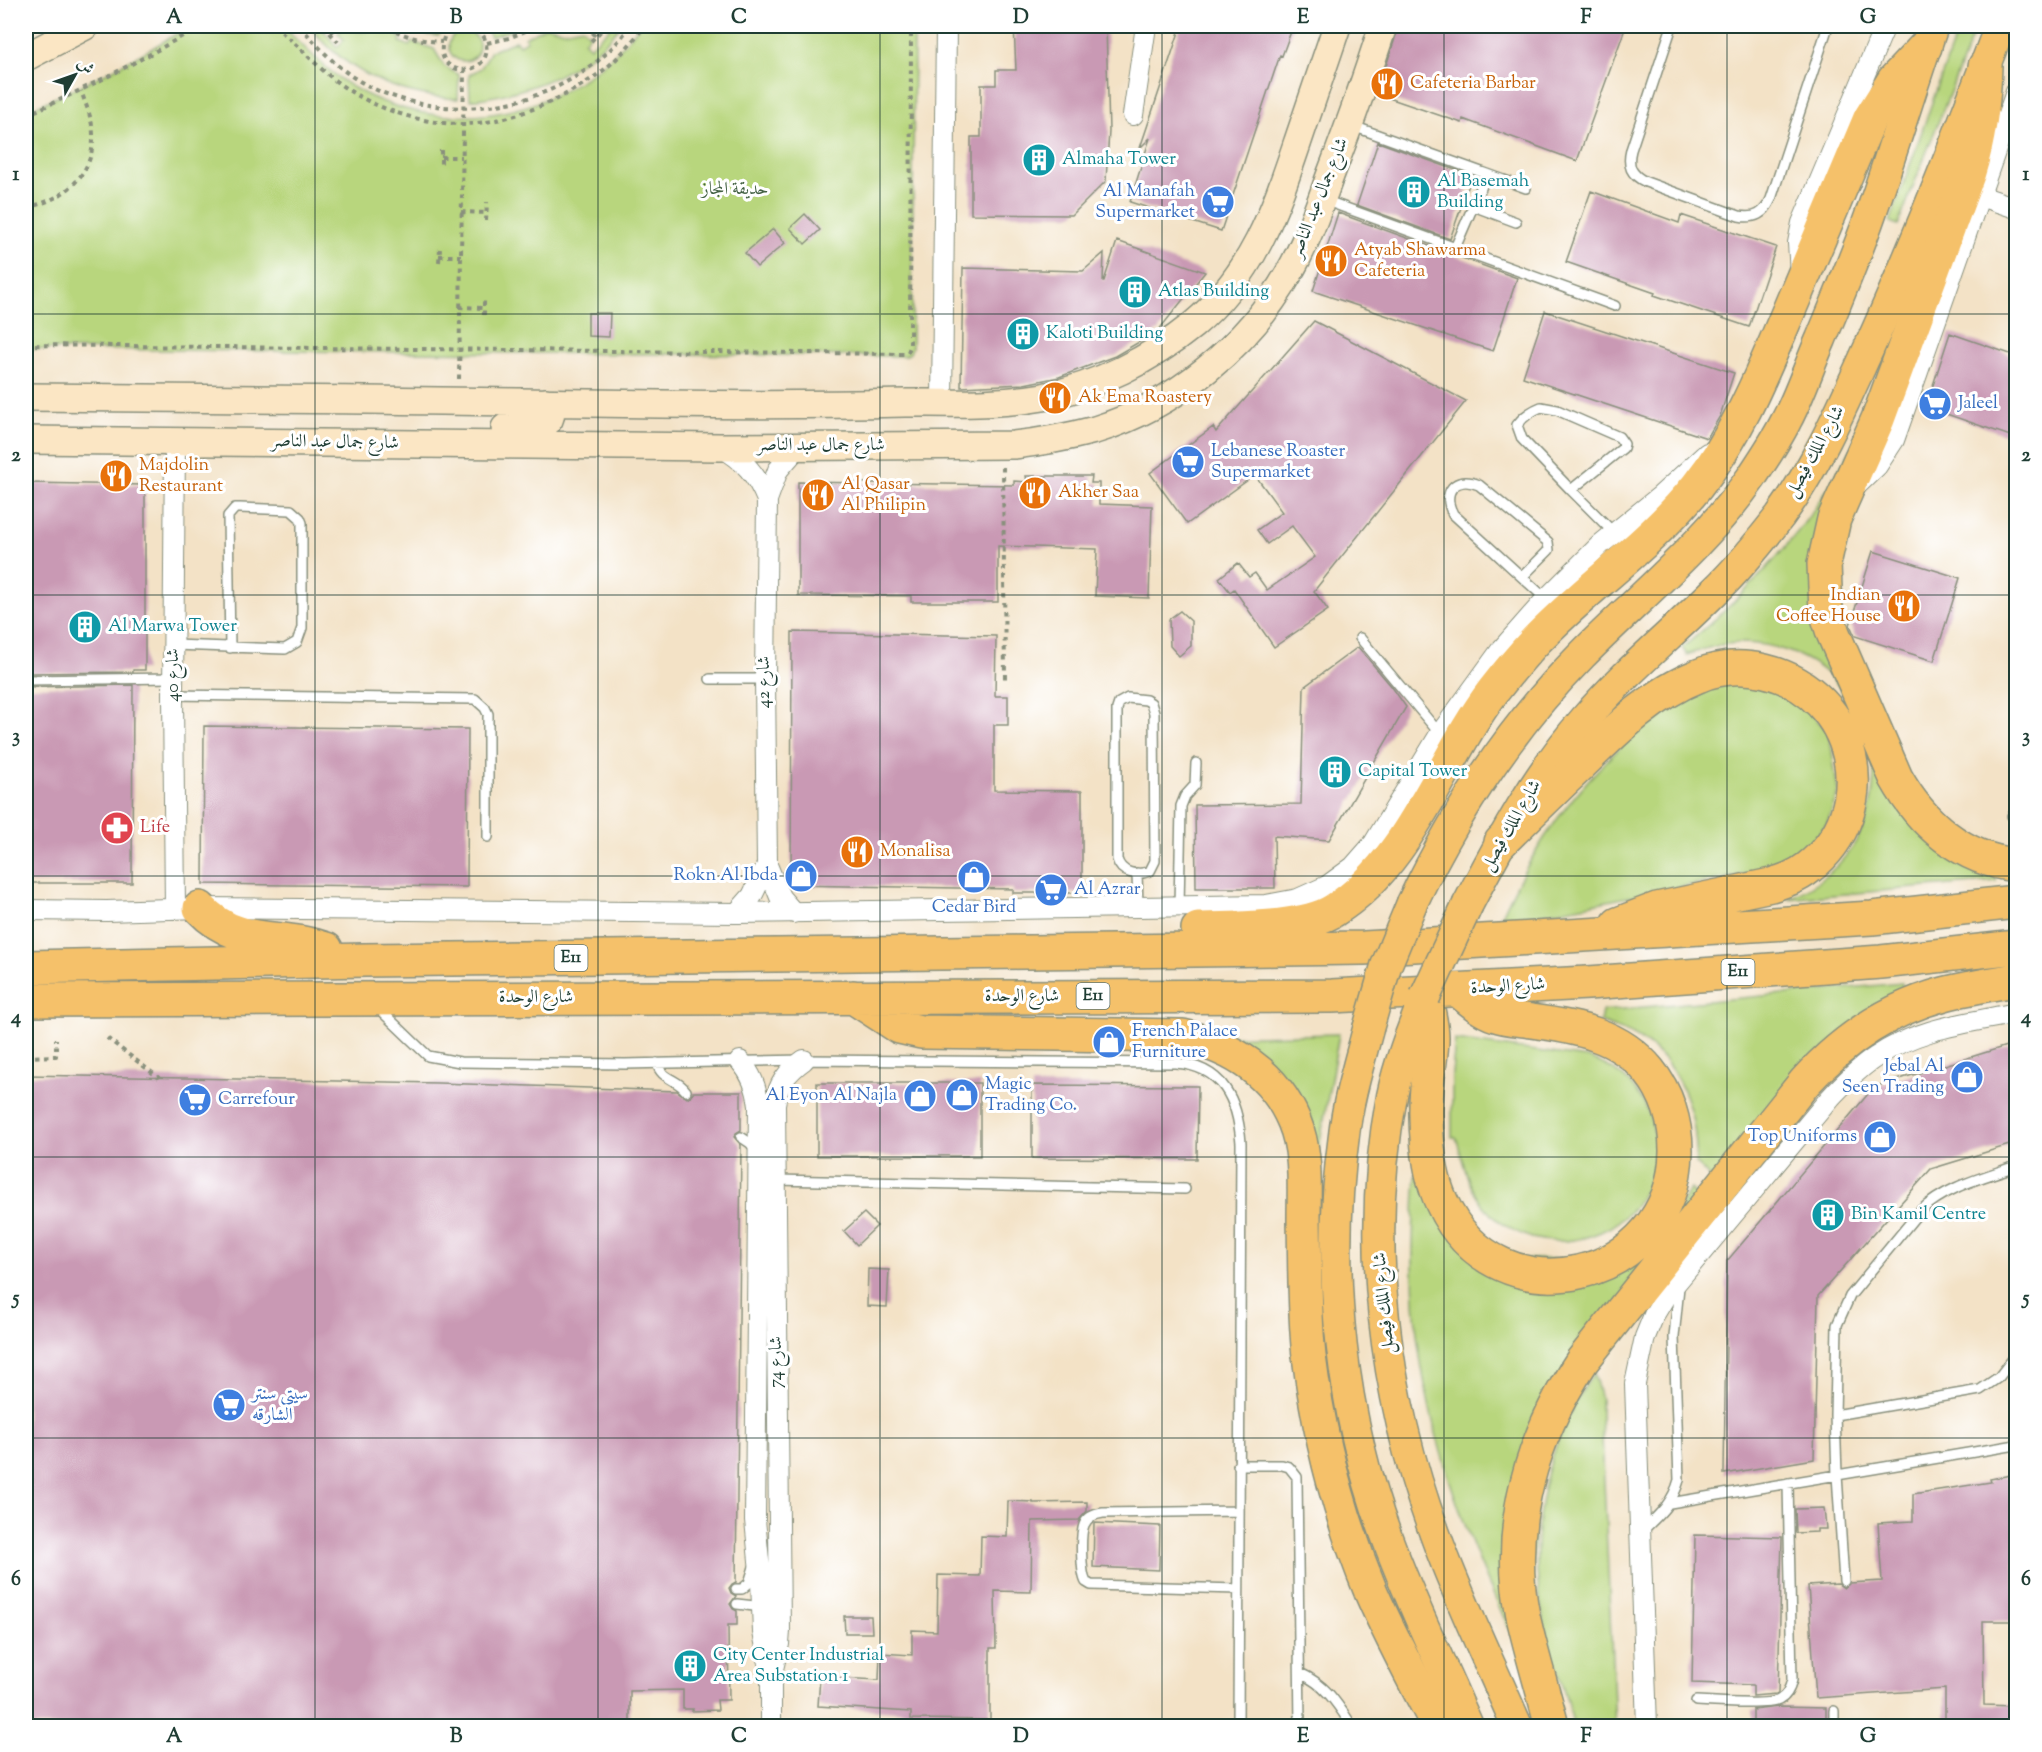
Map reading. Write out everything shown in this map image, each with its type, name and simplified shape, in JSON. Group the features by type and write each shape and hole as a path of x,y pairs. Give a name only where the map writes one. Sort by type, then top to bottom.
{"highway":[{"path":"1117,952 1129,943 1154,934 1184,930 1293,924 1315,920 1333,912 1370,882 1392,857 1472,721 1513,666 1560,616 1676,511 1718,456 1736,427 1761,377 1870,118 1894,80 1929,36"},
{"path":"1985,66 1980,136 1965,185 1871,435 1834,519 1826,553 1824,587 1826,611 1833,633 1896,778 1920,813 1952,842 1991,860 2016,865"},
{"path":"1501,842 1631,719 1665,693 1700,675 1738,668 1758,669 1777,674 1809,691 1823,704 1843,735 1852,770 1852,789 1843,826 1821,858 1806,870 1789,879 1771,885 1657,909 1592,935"},
{"name":"E11","path":"26,967 365,960 1364,948 1872,918 2016,902"},
{"path":"188,908 242,935 255,938 297,940 365,960"},
{"name":"شارع الوحدة","path":"26,1000 1320,996 1458,990 1881,962 2016,947"},
{"path":"1552,1726 1523,1616 1518,1557 1521,1517 1530,1468 1551,1412 1566,1386 1582,1361 1804,1082 1833,1054 1878,1021 1914,1004 1945,994 2016,980"},
{"path":"1425,997 1432,1038 1426,1114 1430,1155 1435,1183 1449,1218 1474,1246 1489,1258 1524,1272 1541,1275 1568,1274 1594,1268 1610,1261 1639,1240 1651,1226 1661,1212 1673,1178 1676,1141 1674,1122 1660,1087 1636,1057 1606,1037 1571,1027 1498,1016 1476,1005 1458,990"},
{"path":"853,997 899,1027 921,1032 1184,1036 1229,1051 1250,1064 1268,1080 1294,1120 1301,1143 1304,1167 1305,1306 1314,1394 1326,1452 1353,1547 1392,1638 1438,1726"}],"main road":[{"name":"شارع الملك فيصل","path":"1517,1726 1435,1535 1415,1475 1400,1413 1382,1289 1379,1222 1384,1154 1392,1096 1402,1056 1425,997 1468,904 1537,782 1585,718 1739,566 1800,485 1833,426 1889,303 2000,26"},
{"path":"1468,1726 1392,1551 1372,1494 1357,1435 1346,1376 1339,1315 1336,1254 1338,1194 1344,1134 1368,1029 1386,966 1412,903 1454,820 1482,776 1546,693 1708,533 1743,488 1787,420 1842,290 1870,215 1929,36"}],"street":[{"path":"26,57 85,26"},
{"path":"942,403 946,26"},
{"path":"1133,115 1146,26"},
{"path":"26,397 773,405 1023,400 1085,385 1125,369 1162,348 1196,322 1232,283 1251,257 1271,219 1337,26"},
{"path":"1363,85 1355,60 1364,26"},
{"name":"شارع جمال عبد الناصر","path":"26,440 720,447 1003,446 1056,440 1097,429 1136,414 1173,393 1207,369 1266,309 1289,274 1308,236 1383,26"},
{"path":"1801,283 1798,243 1802,223 1885,26"},
{"path":"1843,498 1877,466 1893,440 2016,92"},
{"path":"1980,196 2016,208"},
{"path":"425,444 435,435 447,429 542,426 550,415 550,408 546,402"},
{"path":"679,446 672,440 671,431 676,423 685,420 759,418 768,414 773,405"},
{"path":"26,910 188,908 794,913 1266,905 1298,899 1327,886 1353,867 1374,843 1440,734 1501,650 1546,599 1614,533 1736,427"},
{"name":"شارع 40","path":"175,442 173,687 188,908"},
{"name":"شارع 42","path":"794,913 780,897 767,865 765,679 767,500 778,470 799,446"},
{"name":"شارع 42","path":"720,447 736,456 749,468 760,483 767,500"},
{"name":"شارع 42","path":"737,913 752,896 767,865"},
{"path":"1647,1726 1635,1384 1638,1360 1654,1315 1681,1276 1831,1096 1853,1075 1877,1056 1905,1041 1934,1030 2016,1013"},
{"name":"شارع 74","path":"771,1609 777,1095 785,1076 804,1060"},
{"name":"شارع 74","path":"740,1061 750,1074 759,1106 755,1520 758,1553 779,1644 771,1674 771,1726"}],"lane":[{"path":"1672,26 1628,160 1630,170 1637,178 1646,182 1749,218 1759,215 1767,208 1828,26"},
{"path":"1349,124 1526,188"},
{"path":"1455,248 1487,174"},
{"path":"1322,199 1615,306"},
{"path":"1473,206 1516,222"},
{"path":"1571,490 1620,452 1623,448 1622,440 1557,410 1548,407 1534,410 1517,425 1522,439 1571,490 1614,533"},
{"path":"1522,577 1546,553 1548,542 1479,485 1468,480 1456,484 1449,492 1447,504 1453,514 1546,599"},
{"path":"174,645 230,648 285,650 297,642 301,636 302,523 291,510 235,508 228,516 230,648"},
{"path":"1360,638 1440,734"},
{"path":"710,679 765,679"},
{"path":"26,680 475,699 488,714 488,837"},
{"path":"1128,699 1146,700 1151,703 1154,713 1155,861 1150,871 1137,873 1126,872 1121,868 1118,859 1117,709 1119,703 1128,699"},
{"path":"1179,906 1181,806 1185,796 1195,784 1196,763"},
{"path":"1137,873 1138,906"},
{"path":"369,999 428,1056 460,1062 657,1063 804,1060 1175,1063 1187,1064 1203,1070 1218,1080 1229,1094 1237,1110 1241,1143 1238,1726"},
{"path":"657,1063 659,1071 666,1078 682,1085 686,1091"},
{"path":"741,1137 758,1152"},
{"path":"1844,1581 1835,1415 1836,1336 1840,1316 1850,1296 1929,1203 1951,1188 2016,1166"},
{"path":"776,1180 1185,1189"},
{"path":"1639,1533 1670,1503 1679,1480 1674,1337 1681,1276"},
{"path":"1835,1415 1980,1390 1999,1377 2016,1355"},
{"path":"1670,1503 2016,1445"},
{"path":"1238,1465 1282,1465 1294,1471 1297,1477 1300,1726"},
{"path":"1696,1701 1773,1702 1780,1700 1790,1688 1792,1680 1788,1484"},
{"path":"1238,1589 1091,1584 1086,1582 1082,1571 1084,1525 1091,1515 1239,1511"},
{"path":"736,1589 742,1589 749,1583 758,1553"},
{"path":"736,1604 771,1609"},
{"path":"1300,1673 1317,1682 1331,1694 1352,1726"},
{"path":"1834,1710 1834,1726"}],"path":[{"path":"26,115 130,66 200,26"},
{"path":"274,26 331,78 369,102 413,117 463,124 509,116 569,93 612,63 645,26"},
{"path":"287,26 293,30 300,26 327,56 357,80 393,96 414,102 464,108 507,103 547,91 578,75 606,54 630,26"},
{"path":"324,26 338,42"},
{"path":"330,33 339,26"},
{"path":"349,26 358,29 371,26"},
{"path":"388,26 424,41 442,42"},
{"path":"458,26 445,35 441,51 448,65 464,71 472,70 484,59 486,43 479,31 469,26"},
{"path":"486,43 509,38 537,26"},
{"path":"586,26 596,36"},
{"path":"591,41 606,26"},
{"path":"26,345 904,354 908,352 911,26"},
{"path":"459,401 464,71"},
{"path":"26,207 56,199 69,190 85,169 93,136 81,91"},
{"path":"441,150 441,164"},
{"path":"441,157 462,157"},
{"path":"486,221 487,202"},
{"path":"461,212 487,213"},
{"path":"440,249 439,259 461,256"},
{"path":"484,299 484,315"},
{"path":"459,308 484,308"},
{"path":"1003,446 1005,680"},
{"path":"107,1038 159,1078"},
{"path":"26,1057 56,1056 56,1039"}],"green space":[{"name":"حديقة المجاز","path":"189,26 282,26 325,67 354,88 391,105 430,114 470,116 508,111 546,99 581,81 612,56 639,26 914,26 912,347 910,353 905,356 26,349 26,111 109,72"},
{"path":"309,26 320,26 337,47 344,40 338,33 346,26 362,32 379,26 401,38 400,42 410,46 412,42 434,49 444,66 459,75 458,99 414,93 375,79 340,57"},
{"path":"401,26 447,26 438,36"},
{"path":"485,26 522,26 491,37"},
{"path":"547,26 564,31 582,27 590,35 584,41 590,47 610,28 608,26 620,26 589,56 553,78 512,92 470,100 469,75 481,68 491,51 516,41 519,45 527,41 525,37"},
{"path":"1959,26 1976,26 1898,225 1890,222"},
{"path":"464,31 475,35 479,46 475,57 464,61 453,57 449,46 453,35"},
{"path":"1854,445 1819,550 1878,752 1996,868 1996,881 1787,899 1820,881 1834,869 1856,840 1870,806 1873,787 1874,766 1870,750 1838,685 1828,674 1802,657 1756,644 1726,644 1687,655 1682,648 1734,602 1781,552 1816,507"},
{"path":"1719,681 1784,687 1829,732 1838,792 1827,824 1804,851 1790,861 1757,872 1499,922 1537,849 1585,783 1647,722"},
{"path":"1902,983 1904,997 1712,1180 1696,1164 1694,1126 1683,1089 1674,1072 1648,1044 1627,1032 1600,1022 1602,1011"},
{"path":"1339,1034 1318,1153 1217,1037"},
{"path":"1455,1040 1588,1058 1610,1068 1629,1082 1639,1095 1649,1115 1655,1136 1655,1157 1650,1178 1641,1197 1628,1214 1611,1227 1590,1236 1576,1240 1546,1241 1523,1235 1507,1226 1486,1209 1466,1174 1456,1137 1452,1137 1452,1074"},
{"path":"1416,1174 1476,1259 1639,1259 1674,1220 1690,1189 1698,1198 1540,1414 1528,1668 1471,1540 1441,1452 1430,1407 1415,1315 1413,1244"},
{"path":"1594,1373 1601,1400 1615,1726 1574,1726 1546,1631 1538,1585 1539,1521 1544,1489 1563,1429"}],"building":[{"path":"1014,26 1106,26 1109,131 1106,181 1072,215 971,214 971,137 981,137 981,85 996,85 996,70 1016,70"},
{"path":"1181,26 1293,26 1282,56 1280,55 1221,231 1130,202 1150,138 1140,148"},
{"path":"1399,26 1626,26 1577,161 1463,119 1462,123 1377,94"},
{"name":"Al Basemah Building","path":"1378,142 1472,176 1450,239 1357,205"},
{"path":"1591,191 1679,223 1681,215 1776,247 1749,327 1566,262"},
{"path":"1338,213 1517,278 1493,351 1313,291"},
{"path":"805,214 820,230 805,244 790,228"},
{"path":"773,229 785,243 757,267 745,253"},
{"path":"1117,241 1205,272 1158,331 1115,356 1059,377 1024,384 961,387 963,268 1083,271 1104,253 1104,281"},
{"path":"1545,311 1734,373 1720,416 1707,438 1523,377"},
{"path":"588,313 610,313 609,337 588,336"},
{"path":"1314,321 1466,401 1314,591 1328,610 1274,647 1234,589 1230,592 1219,578 1238,563 1249,577 1255,573 1267,590 1315,557 1292,526 1267,544 1257,530 1282,512 1255,475 1187,524 1150,473 1213,427 1216,432"},
{"path":"1950,333 2016,356 2016,438 1926,407"},
{"path":"1026,476 1092,476 1091,483 1099,483 1099,504 1152,506 1149,598 1095,596 1097,549 998,546 998,602 911,602 911,596 798,595 798,482 1014,485 1014,481 1027,482"},
{"path":"26,483 145,485 145,670 26,673"},
{"name":"Indian Coffee House","path":"1873,551 1960,578 1934,661 1855,636 1850,625"},
{"path":"1180,611 1191,621 1191,646 1179,656 1170,646 1169,619"},
{"path":"792,632 996,636 995,696 1008,696 1008,725 994,725 994,790 1082,791 1082,893 1013,893 1013,889 791,885"},
{"name":"Capital Tower","path":"1358,647 1406,707 1329,840 1274,836 1275,888 1196,888 1195,805 1301,804 1304,687"},
{"path":"133,685 132,883 26,883 26,687"},
{"path":"204,726 468,729 467,887 203,884"},
{"name":"Bin Kamil Centre","path":"2016,1043 2016,1143 1931,1169 1818,1296 1814,1459 1724,1474 1727,1261 1874,1087"},
{"path":"26,1075 438,1083 677,1091 687,1098 693,1092 741,1092 741,1130 734,1137 741,1145 736,1582 729,1588 736,1596 730,1604 737,1611 737,1625 728,1625 729,1700 717,1700 718,1710 692,1711 693,1709 683,1709 683,1690 630,1691 630,1726 26,1726"},
{"path":"817,1083 980,1083 980,1156 817,1156"},
{"path":"1032,1085 1198,1086 1197,1159 1032,1158"},
{"path":"864,1213 877,1226 857,1245 844,1231"},
{"path":"868,1269 889,1270 887,1307 867,1306"},
{"path":"2016,1474 2016,1560 2014,1561 2016,1621 1983,1621 1984,1705 2016,1706 2016,1726 1945,1726 1945,1689 1816,1698 1808,1586 1838,1584 1844,1588 1850,1583 1882,1581 1878,1523 1913,1521 1913,1494 1991,1482 1990,1479"},
{"path":"1008,1501 1087,1502 1087,1511 1079,1520 1032,1521 1031,1592 995,1591 996,1648 990,1648 990,1720 911,1719 911,1712 818,1706 820,1677 879,1680 880,1653 912,1655 912,1630 937,1631 938,1575 980,1576 981,1536 1007,1537"},
{"path":"1824,1508 1826,1529 1796,1533 1795,1509"},
{"path":"1094,1523 1160,1526 1159,1570 1093,1567"},
{"path":"1695,1535 1782,1537 1778,1693 1753,1696 1753,1685 1692,1683"},
{"path":"844,1616 871,1616 872,1633 845,1633"},
{"path":"1778,1707 1826,1708 1826,1726 1753,1726 1753,1710"}],"place":[{"name":"Cafeteria Barbar","path":"1387,84"},
{"name":"Almaha Tower","path":"1039,160"},
{"name":"Al Basemah Building","path":"1414,192"},
{"name":"Al Manafah Supermarket","path":"1218,202"},
{"name":"Atyab Shawarma Cafeteria","path":"1331,261"},
{"name":"Atlas Building","path":"1135,292"},
{"name":"Kaloti Building","path":"1023,334"},
{"name":"Ak Ema Roastery","path":"1055,398"},
{"name":"Jaleel","path":"1935,404"},
{"name":"Lebanese Roaster Supermarket","path":"1188,462"},
{"name":"Majdolin Restaurant","path":"116,476"},
{"name":"Akher Saa","path":"1035,493"},
{"name":"Al Qasar Al Philipin","path":"818,495"},
{"name":"Indian Coffee House","path":"1904,606"},
{"name":"Al Marwa Tower","path":"85,627"},
{"name":"Capital Tower","path":"1335,772"},
{"name":"Life","path":"117,828"},
{"name":"Monalisa","path":"857,852"},
{"name":"Rokn Al Ibda","path":"801,876"},
{"name":"Cedar Bird","path":"974,877"},
{"name":"Al Azrar","path":"1051,890"},
{"name":"French Palace Furniture","path":"1109,1042"},
{"name":"Jebal Al Seen Trading","path":"1967,1077"},
{"name":"Magic Trading Co.","path":"962,1095"},
{"name":"Al Eyon Al Najla","path":"920,1096"},
{"name":"Carrefour","path":"195,1100"},
{"name":"Top Uniforms","path":"1880,1137"},
{"name":"Bin Kamil Centre","path":"1828,1215"},
{"name":"سيتي سنتر الشارقه","path":"229,1405"},
{"name":"City Center Industrial Area Substation 1","path":"690,1666"}]}
